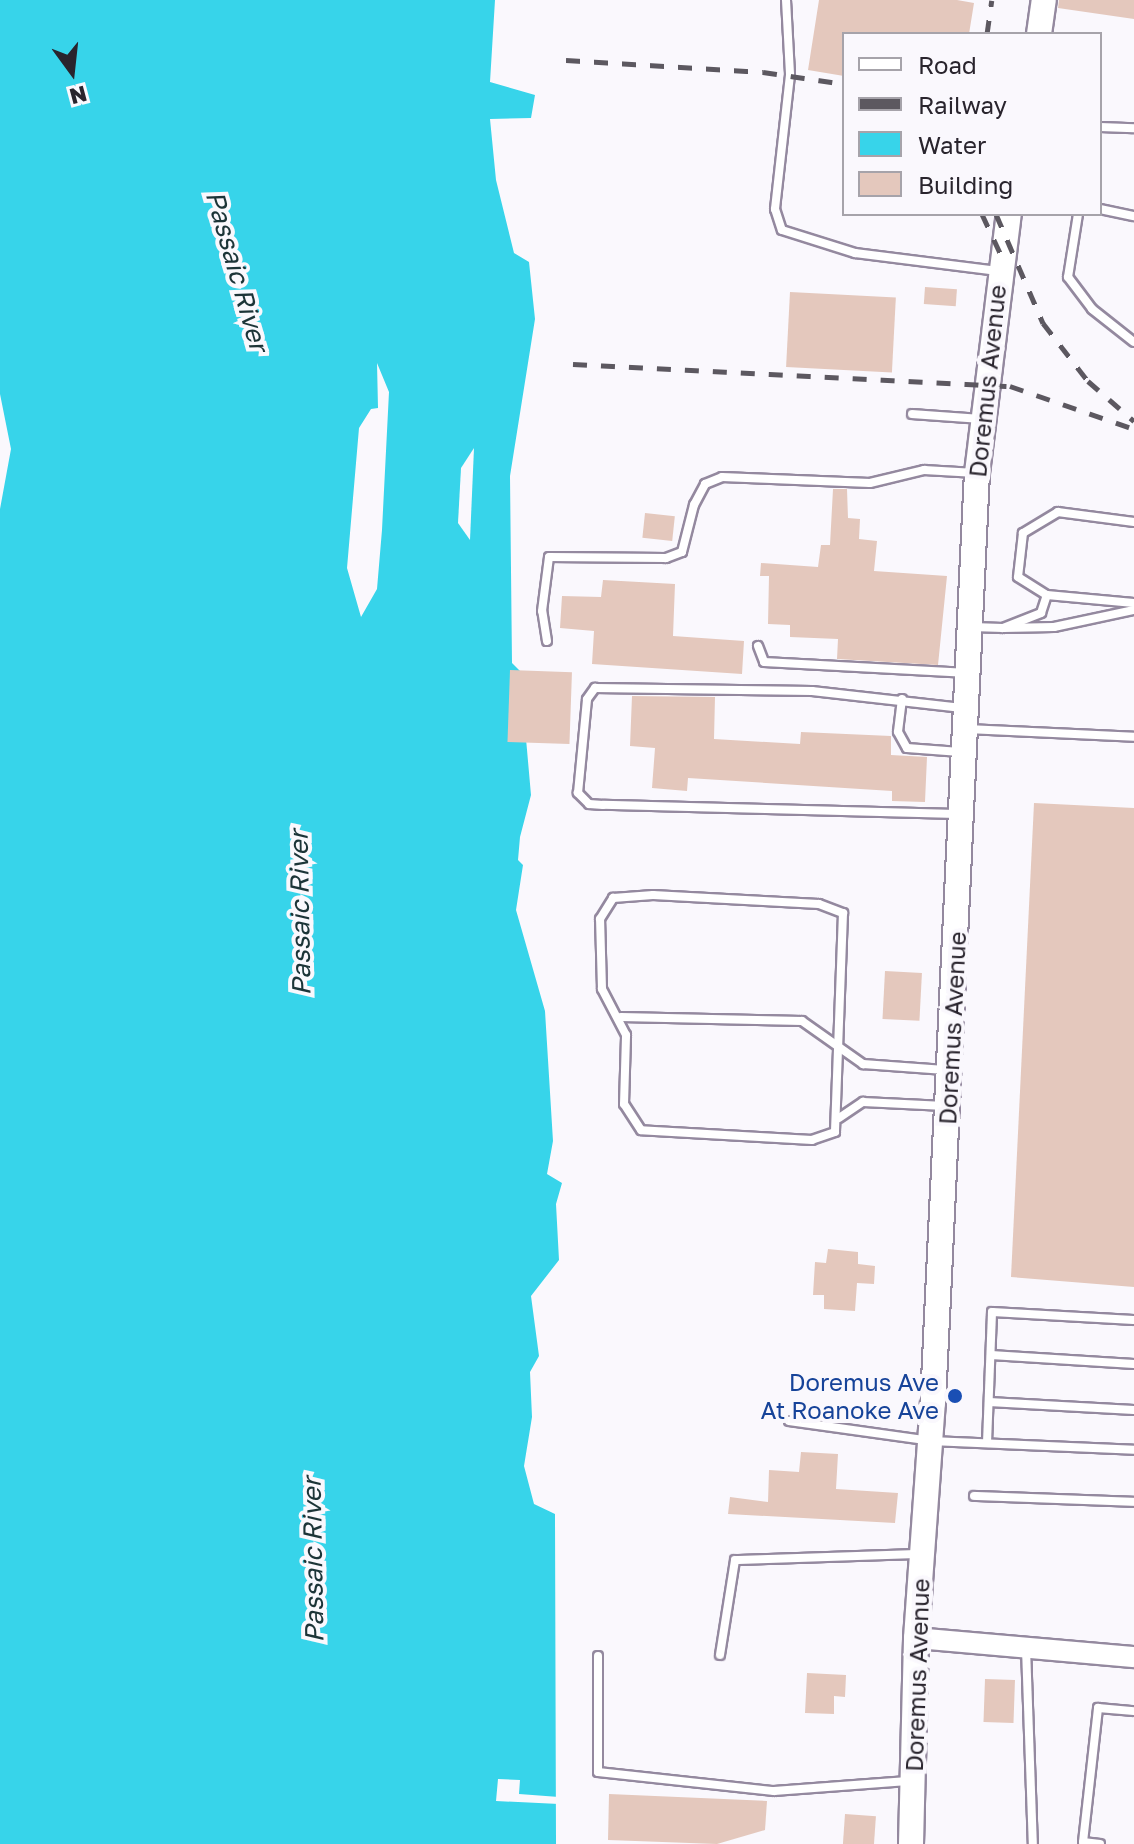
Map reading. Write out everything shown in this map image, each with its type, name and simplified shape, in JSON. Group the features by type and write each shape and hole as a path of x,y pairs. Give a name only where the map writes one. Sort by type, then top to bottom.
{"main road":[{"path":"1039,32 1044,0"},
{"name":"Doremus Avenue","path":"911,1844 916,1638 931,1441 977,473 999,271 1009,216"}],"street":[{"path":"916,1638 1134,1657"}],"lane":[{"path":"786,0 791,65 775,209 782,230 855,253 999,271"},
{"path":"1102,127 1134,128"},
{"path":"1102,209 1134,216"},
{"path":"1078,216 1068,277 1092,309 1134,342"},
{"path":"912,414 982,419"},
{"path":"547,641 542,611 549,557 666,558 682,552 694,505 705,484 722,477 870,483 924,470 977,473"},
{"path":"1134,522 1058,512 1023,533 1018,577 1047,595 1134,603"},
{"path":"1003,628 1041,613 1047,595"},
{"path":"971,627 1054,627 1134,610"},
{"path":"758,646 764,662 969,673"},
{"path":"962,813 603,805 589,804 578,793 587,699 595,688 902,699 966,730"},
{"path":"902,699 898,732 907,748 966,730 1134,737"},
{"path":"613,898 819,904 843,913 846,928 842,1053 839,1118 835,1132 812,1140 641,1130 624,1104 621,1017 602,989 600,919 613,898"},
{"path":"621,1017 802,1021 842,1053 863,1064 949,1070"},
{"path":"839,1118 863,1102 948,1106"},
{"path":"987,1443 992,1312 1134,1320"},
{"path":"991,1355 1134,1364"},
{"path":"989,1402 1134,1410"},
{"path":"789,1421 931,1441 1134,1450"},
{"path":"974,1496 1134,1502"},
{"path":"720,1655 735,1560 921,1554"},
{"path":"1026,1648 1033,1844"},
{"path":"598,1656 598,1772 774,1791 913,1781"},
{"path":"1100,1844 1083,1842 1098,1708 1134,1711"}],"water":[{"name":"Passaic River","path":"0,0 495,0 490,82 535,95 531,118 490,119 496,180 514,253 529,262 535,319 510,476 512,663 520,671 531,795 520,837 518,860 523,865 516,910 545,1011 553,1141 547,1174 562,1183 556,1204 559,1260 531,1296 539,1356 530,1372 532,1417 524,1466 534,1504 555,1514 556,1844 0,1844 0,509 11,449 0,394"}],"pier":[{"path":"377,363 389,392 382,530 377,589 361,617 347,568 359,428 371,409 378,408"},
{"path":"474,448 470,540 458,523 461,468"},
{"path":"498,1779 520,1780 519,1794 559,1797 559,1804 496,1801"}],"building":[{"path":"819,0 957,0 974,3 969,32 842,32 842,76 808,70"},
{"path":"1059,0 1134,0 1134,19 1058,8"},
{"path":"925,287 957,289 956,306 924,304"},
{"path":"790,292 896,298 892,372 786,367"},
{"path":"833,489 847,489 848,518 860,519 859,539 877,541 874,571 947,576 938,665 837,659 838,639 790,637 790,625 768,624 769,576 760,576 761,563 818,567 821,545 830,545"},
{"path":"645,513 675,516 672,541 642,538"},
{"path":"603,580 675,584 673,636 744,641 742,674 592,664 594,631 560,628 562,596 601,597"},
{"path":"510,670 572,672 569,744 507,742"},
{"path":"632,696 715,697 714,739 800,744 801,732 891,736 891,755 927,757 925,802 892,801 892,791 688,778 687,791 652,788 655,748 630,746"},
{"path":"1034,803 1134,808 1134,1287 1011,1277"},
{"path":"885,971 922,973 919,1021 882,1019"},
{"path":"828,1249 858,1252 858,1264 875,1266 874,1284 857,1283 855,1311 824,1309 824,1295 813,1295 815,1262 826,1263"},
{"path":"801,1452 838,1454 836,1489 898,1493 895,1523 728,1514 730,1497 768,1502 769,1470 799,1472"},
{"path":"807,1673 846,1675 845,1697 834,1696 834,1714 805,1713"},
{"path":"985,1679 1015,1680 1013,1723 983,1722"},
{"path":"609,1794 767,1801 765,1830 717,1844 608,1840"},
{"path":"845,1814 876,1816 874,1844 843,1844"}],"railway":[{"path":"987,32 992,0"},
{"path":"566,60 763,72 842,84"},
{"path":"983,216 1001,255"},
{"path":"997,216 1043,323 1088,381 1134,421"},
{"path":"573,364 1010,386 1134,429"}],"place":[{"name":"Doremus Ave At Roanoke Ave","path":"955,1396"}]}
